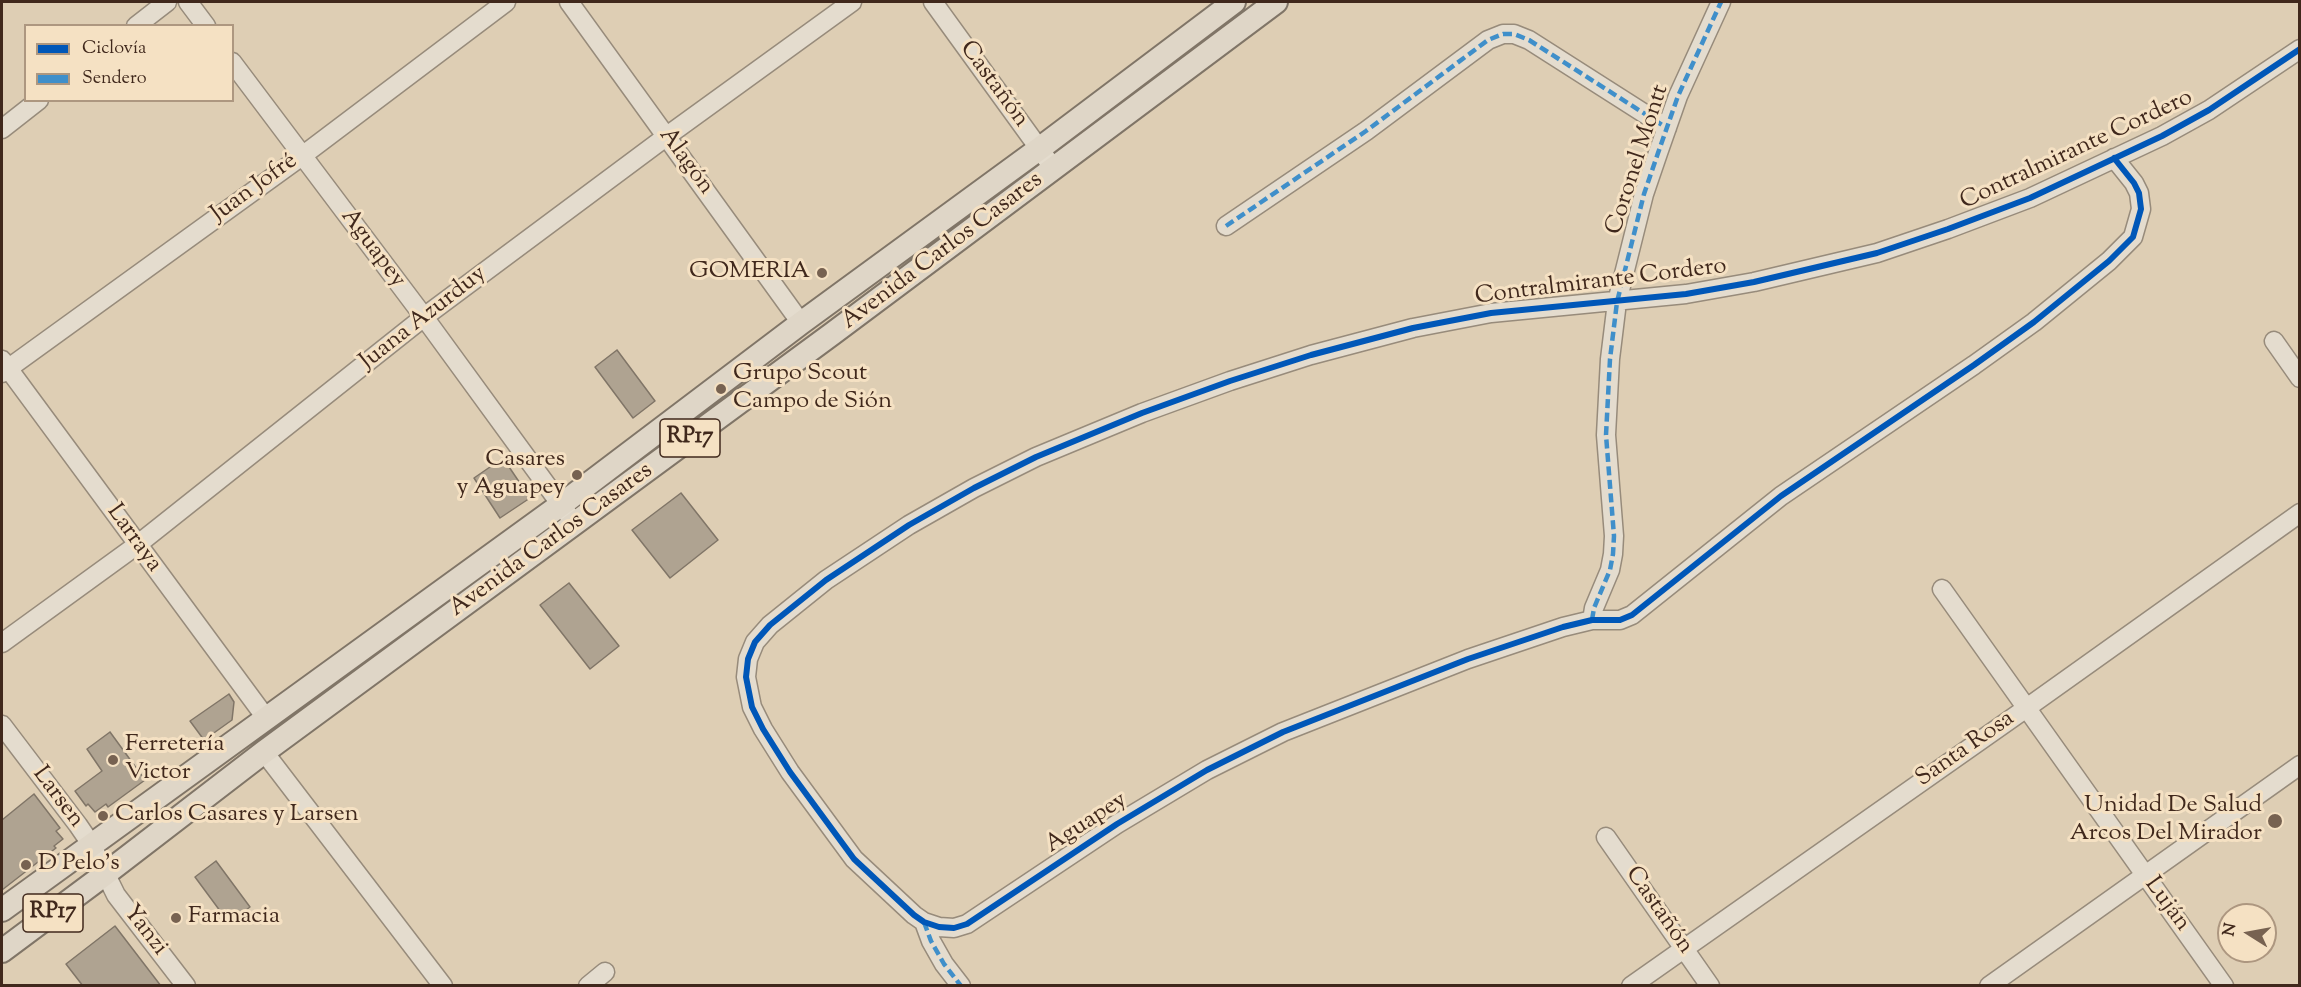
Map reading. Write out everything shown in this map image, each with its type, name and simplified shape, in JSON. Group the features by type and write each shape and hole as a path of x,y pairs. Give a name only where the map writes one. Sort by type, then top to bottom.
{"main road":[{"name":"Avenida Carlos Casares","path":"2,910 562,504 801,323 1039,149 1234,2"},
{"name":"Avenida Carlos Casares","path":"2,951 264,752 1054,169 1276,2"}],"street":[{"path":"139,24 167,2"},
{"path":"188,2 204,24"},
{"name":"Juan Jofré","path":"4,367 302,156 506,2"},
{"name":"Alagón","path":"569,2 801,323"},
{"name":"Juana Azurduy","path":"2,643 137,545 424,317 852,2"},
{"name":"Castañón","path":"933,2 1054,169"},
{"name":"Coronel Montt","path":"1592,620 1597,598 1610,570 1614,545 1606,435 1610,359 1617,302 1644,194 1666,128 1699,45 1721,2"},
{"path":"1226,226 1366,131 1488,40 1503,34 1514,34 1528,40 1666,128"},
{"name":"Contralmirante Cordero","path":"924,922 854,859 819,812 763,729 750,700 746,677 748,659 755,642 770,625 826,580 909,525 974,488 1036,457 1142,413 1311,355 1413,328 1491,313 1686,294 1754,282 1877,253 1948,229 2030,198 2209,110 2300,49"},
{"name":"Aguapey","path":"234,65 424,317 562,504 574,524"},
{"path":"2,129 36,102"},
{"name":"Aguapey","path":"924,922 939,927 954,928 967,924 1117,824 1207,770 1283,732 1468,659 1563,627 1592,620 1620,620 1632,615 1781,496 1974,365 2034,322 2109,261 2133,237 2142,209 2139,193 2134,183 2115,158"},
{"path":"2274,341 2300,378"},
{"name":"Larraya","path":"4,367 266,718"},
{"name":"Santa Rosa","path":"1631,986 2028,708 2300,513"},
{"name":"Luján","path":"1942,589 2223,986"},
{"name":"Larsen","path":"2,725 91,844 104,875"},
{"path":"264,752 443,986"},
{"path":"1989,986 2300,765"},
{"name":"Castañón","path":"1606,837 1710,986"},
{"name":"Yanzi","path":"104,875 116,895 186,986"},
{"path":"924,922 944,964 961,986"},
{"path":"588,986 605,972"}],"building":[{"path":"617,350 655,401 633,418 595,367"},
{"path":"503,458 530,498 500,518 474,478"},
{"path":"681,493 718,540 670,578 632,530"},
{"path":"569,583 619,646 590,669 540,605"},
{"path":"229,694 234,702 232,720 204,740 190,721"},
{"name":"Ferretería Victor","path":"110,732 145,780 108,807 106,804 95,812 88,804 86,806 75,791 102,771 87,749"},
{"path":"34,794 60,828 56,831 63,839 54,846 56,848 2,890 2,820"},
{"path":"216,861 250,907 229,923 195,877"},
{"path":"115,926 161,986 83,986 66,964"}],"marked path":[{"path":"1592,620 1594,608 1610,570 1613,554 1614,536 1606,435 1610,359 1617,302 1644,194 1658,153 1678,96 1721,2"},
{"path":"1226,226 1366,131 1488,40 1503,34 1514,34 1529,40 1667,128"},
{"path":"924,922 931,941 944,964 961,986"}],"cycle path":[{"path":"2114,158 2134,183 2139,193 2141,209 2133,237 2109,261 2034,322 1974,365 1781,496 1632,615 1620,620 1592,620 1563,627 1468,659 1283,732 1207,770 1117,824 967,924 954,928 939,927 924,922 854,859 790,772 752,707 746,677 748,659 755,642 770,625 826,580 909,525 974,488 1036,457 1142,413 1230,381 1311,355 1413,328 1491,313 1686,294 1754,282 1877,253 2030,198 2162,136 2209,110 2300,49"}],"place":[{"name":"GOMERIA","path":"822,273"},
{"name":"Grupo Scout Campo de Sión","path":"721,389"},
{"name":"Casares y Aguapey","path":"577,475"},
{"name":"Ferretería Victor","path":"113,760"},
{"name":"Carlos Casares y Larsen","path":"103,816"},
{"name":"Unidad De Salud Arcos Del Mirador","path":"2275,821"},
{"name":"D Pelo's","path":"26,865"},
{"name":"Farmacia","path":"176,918"}]}
